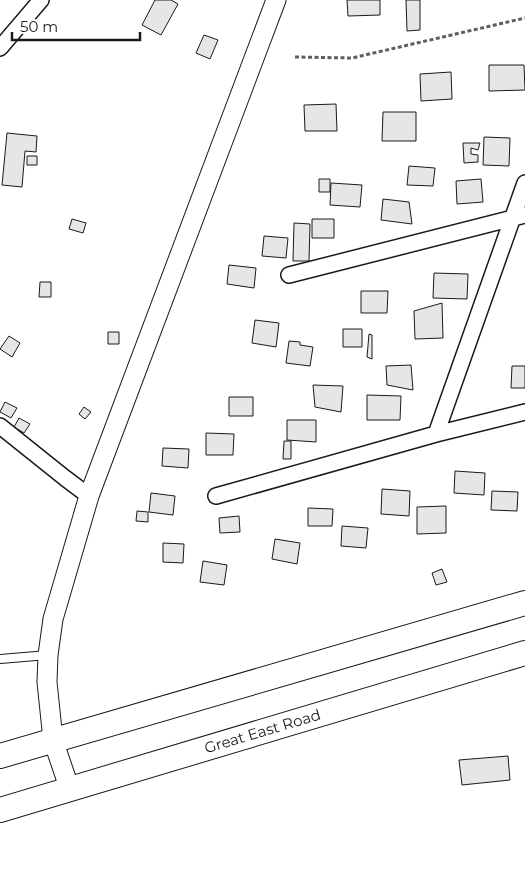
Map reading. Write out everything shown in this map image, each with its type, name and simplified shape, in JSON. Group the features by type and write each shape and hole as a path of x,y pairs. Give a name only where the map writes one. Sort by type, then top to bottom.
{"main road":[{"path":"0,756 525,603"},
{"name":"Great East Road","path":"0,810 525,653"}],"street":[{"path":"0,48 41,0"},
{"path":"70,790 53,740 47,682 48,655 53,619 89,496 276,0"},
{"path":"436,434 519,217 525,183"},
{"path":"289,275 519,217"},
{"path":"216,496 436,434 525,412"},
{"path":"0,426 89,496"}],"lane":[{"path":"0,658 48,655"}],"path":[{"path":"295,57 352,58 525,18"}],"building":[{"path":"155,0 171,0 178,4 161,35 142,25"},
{"path":"347,0 380,0 380,15 348,16"},
{"path":"406,0 420,0 420,30 407,31"},
{"path":"204,35 218,40 210,59 196,53"},
{"path":"489,65 524,65 525,90 489,91"},
{"path":"451,72 452,99 421,101 420,74"},
{"path":"336,104 337,131 305,131 304,105"},
{"path":"383,112 416,112 416,141 382,141"},
{"path":"7,133 37,136 36,152 25,151 22,187 2,185"},
{"path":"484,137 510,138 509,166 483,165"},
{"path":"463,143 480,143 478,150 471,148 471,154 478,155 478,162 464,163"},
{"path":"27,156 37,156 37,165 27,165"},
{"path":"409,166 435,168 433,186 407,185"},
{"path":"319,179 330,179 330,192 319,192"},
{"path":"481,179 483,202 457,204 456,181"},
{"path":"331,183 362,185 360,207 330,205"},
{"path":"383,199 409,202 412,224 381,220"},
{"path":"72,219 86,223 83,233 69,229"},
{"path":"312,219 334,219 334,238 312,238"},
{"path":"294,223 310,224 309,261 293,261"},
{"path":"264,236 288,238 286,258 262,256"},
{"path":"229,265 256,268 254,288 227,284"},
{"path":"434,273 468,274 467,299 433,298"},
{"path":"40,282 51,282 51,297 39,297"},
{"path":"361,291 388,291 387,313 361,313"},
{"path":"442,303 443,338 415,339 414,311"},
{"path":"255,320 279,323 276,347 252,343"},
{"path":"343,329 362,329 362,347 343,347"},
{"path":"108,332 119,332 119,344 108,344"},
{"path":"369,334 372,335 372,359 367,357"},
{"path":"9,336 20,343 12,357 0,349"},
{"path":"289,341 300,342 300,345 313,347 310,366 286,363"},
{"path":"411,365 413,390 387,385 386,366"},
{"path":"512,366 525,366 525,388 511,388"},
{"path":"313,385 343,386 341,412 315,407"},
{"path":"367,395 401,396 400,420 367,420"},
{"path":"229,397 253,397 253,416 229,416"},
{"path":"5,402 17,408 11,418 0,412"},
{"path":"84,407 91,412 85,419 79,414"},
{"path":"19,418 30,424 24,433 14,427"},
{"path":"287,420 316,420 316,442 287,440"},
{"path":"206,433 234,434 233,455 206,455"},
{"path":"284,441 291,441 291,459 283,459"},
{"path":"163,448 189,449 188,468 162,466"},
{"path":"455,471 485,473 484,495 454,493"},
{"path":"382,489 410,491 409,516 381,514"},
{"path":"492,491 518,492 517,511 491,510"},
{"path":"151,493 175,496 173,515 149,512"},
{"path":"446,506 446,533 417,534 417,507"},
{"path":"308,508 333,509 332,526 308,526"},
{"path":"137,511 148,512 148,522 136,521"},
{"path":"239,516 240,532 220,533 219,518"},
{"path":"342,526 368,528 366,548 341,546"},
{"path":"275,539 300,543 297,564 272,559"},
{"path":"163,543 184,544 183,563 163,562"},
{"path":"203,561 227,565 224,585 200,582"},
{"path":"442,569 447,582 436,585 432,573"},
{"path":"508,756 510,780 462,785 459,760"}]}
